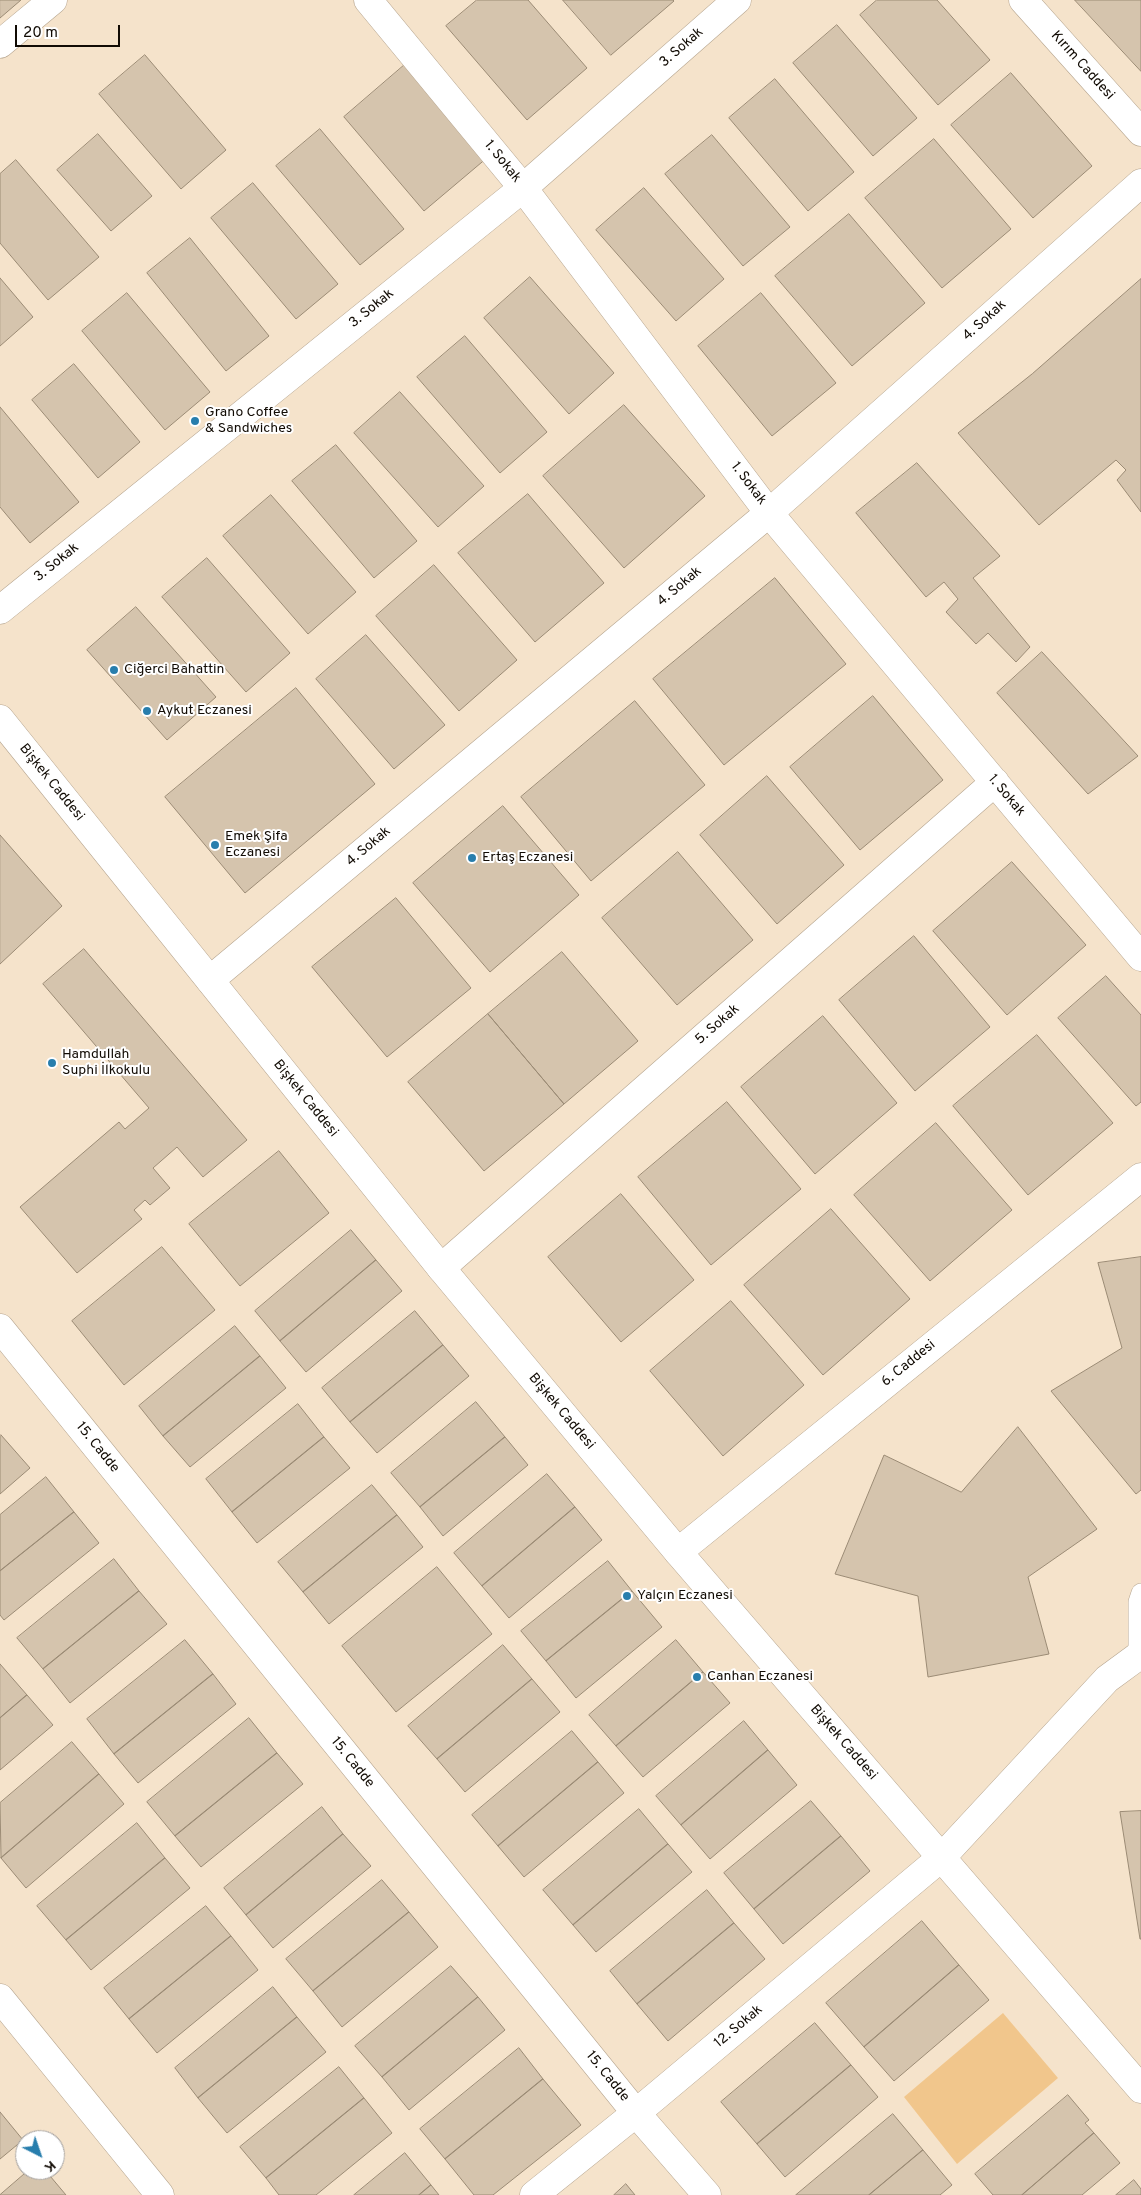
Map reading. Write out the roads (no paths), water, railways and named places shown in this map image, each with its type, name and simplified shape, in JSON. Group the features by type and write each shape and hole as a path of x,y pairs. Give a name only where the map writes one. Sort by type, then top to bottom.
{"street":[{"path":"0,44 53,0"},
{"name":"1. Sokak","path":"368,0 523,188 769,513 1141,957"},
{"name":"3. Sokak","path":"0,610 523,188 737,0"},
{"name":"Kırım Caddesi","path":"1023,0 1141,132"},
{"name":"4. Sokak","path":"210,980 769,513 1141,183"},
{"name":"Bişkek Caddesi","path":"0,719 441,1268 678,1552 1141,2089"},
{"name":"5. Sokak","path":"441,1268 995,782"},
{"name":"6. Caddesi","path":"678,1552 1141,1177"},
{"name":"15. Cadde","path":"0,1328 636,2113 707,2195"},
{"name":"12. Sokak","path":"534,2195 636,2113 942,1857 1108,1679 1140,1654"},
{"path":"0,1998 160,2195"}],"lane":[{"path":"1140,1654 1138,1602 1141,1593"}],"place":[{"name":"Grano Coffee & Sandwiches","path":"195,421"},
{"name":"Ciğerci Bahattin","path":"114,670"},
{"name":"Aykut Eczanesi","path":"147,711"},
{"name":"Emek Şifa Eczanesi","path":"215,845"},
{"name":"Ertaş Eczanesi","path":"472,858"},
{"name":"Hamdullah Suphi İlkokulu","path":"52,1063"},
{"name":"Yalçın Eczanesi","path":"627,1596"},
{"name":"Canhan Eczanesi","path":"697,1677"}]}
